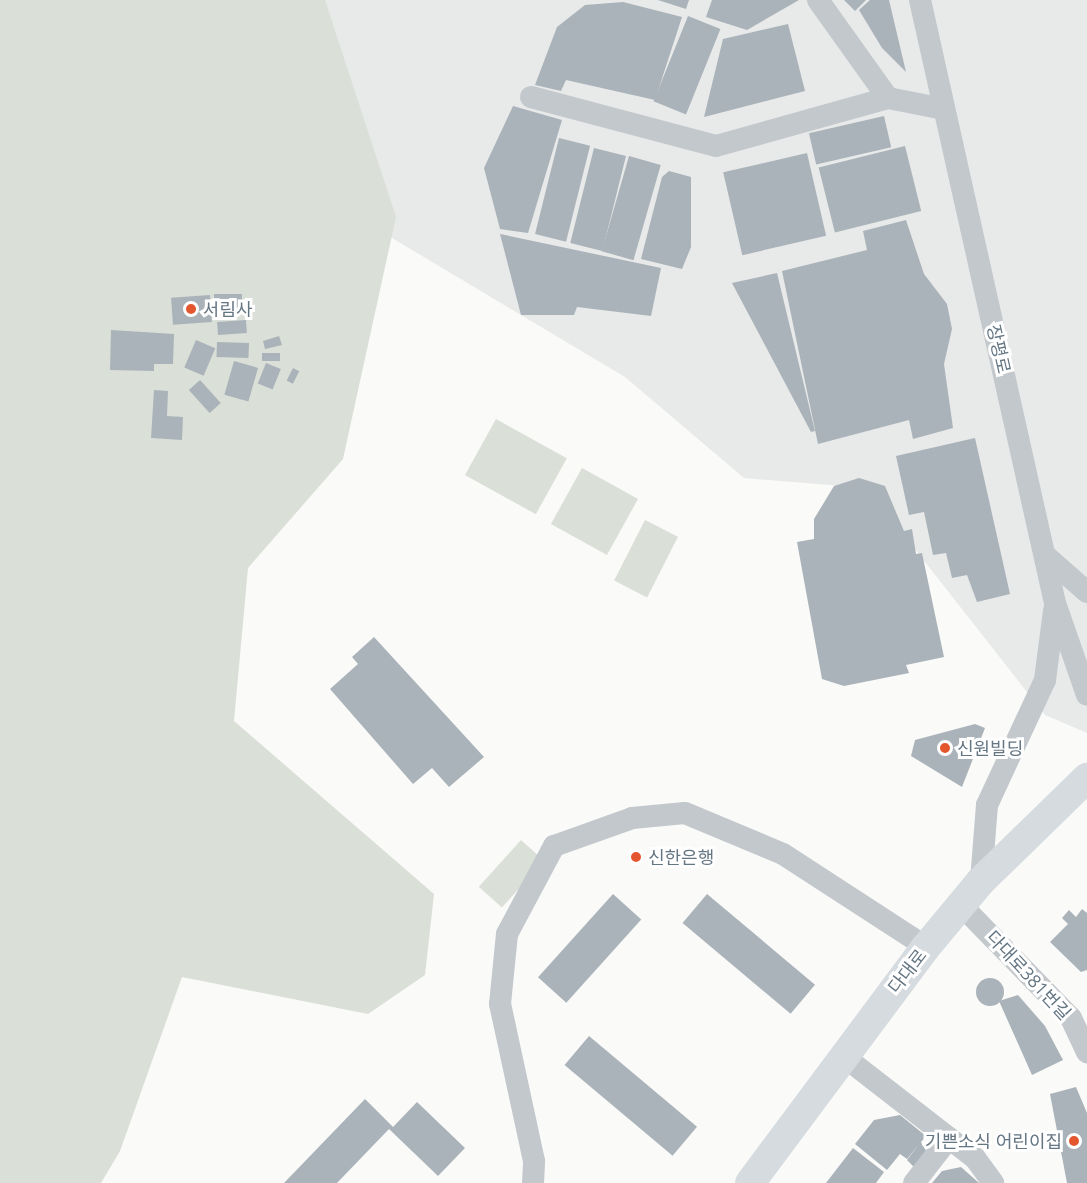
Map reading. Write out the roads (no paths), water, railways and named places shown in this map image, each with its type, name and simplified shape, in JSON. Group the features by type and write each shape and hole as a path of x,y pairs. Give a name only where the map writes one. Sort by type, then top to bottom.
{"main road":[{"name":"다대로","path":"750,1183 842,1055 926,947 981,881 1087,778"}],"street":[{"path":"818,0 888,98"},
{"name":"장평로","path":"920,0 1047,557 1055,603 1087,695"},
{"path":"531,97 716,146 888,98 945,109"},
{"path":"1047,557 1087,592"},
{"path":"981,881 987,805 1045,680 1055,603"},
{"path":"533,1183 534,1161 500,1004 507,934 554,846 632,818 685,813 783,854 926,947"},
{"name":"다대로381번길","path":"962,906 1071,1018 1087,1052"},
{"path":"842,1055 949,1138 993,1183"},
{"path":"914,1183 949,1138"}],"place":[{"name":"서림사","path":"191,309"},
{"name":"신원빌딩","path":"945,748"},
{"name":"신한은행","path":"636,857"},
{"name":"기쁜소식 어린이집","path":"1074,1141"}]}
